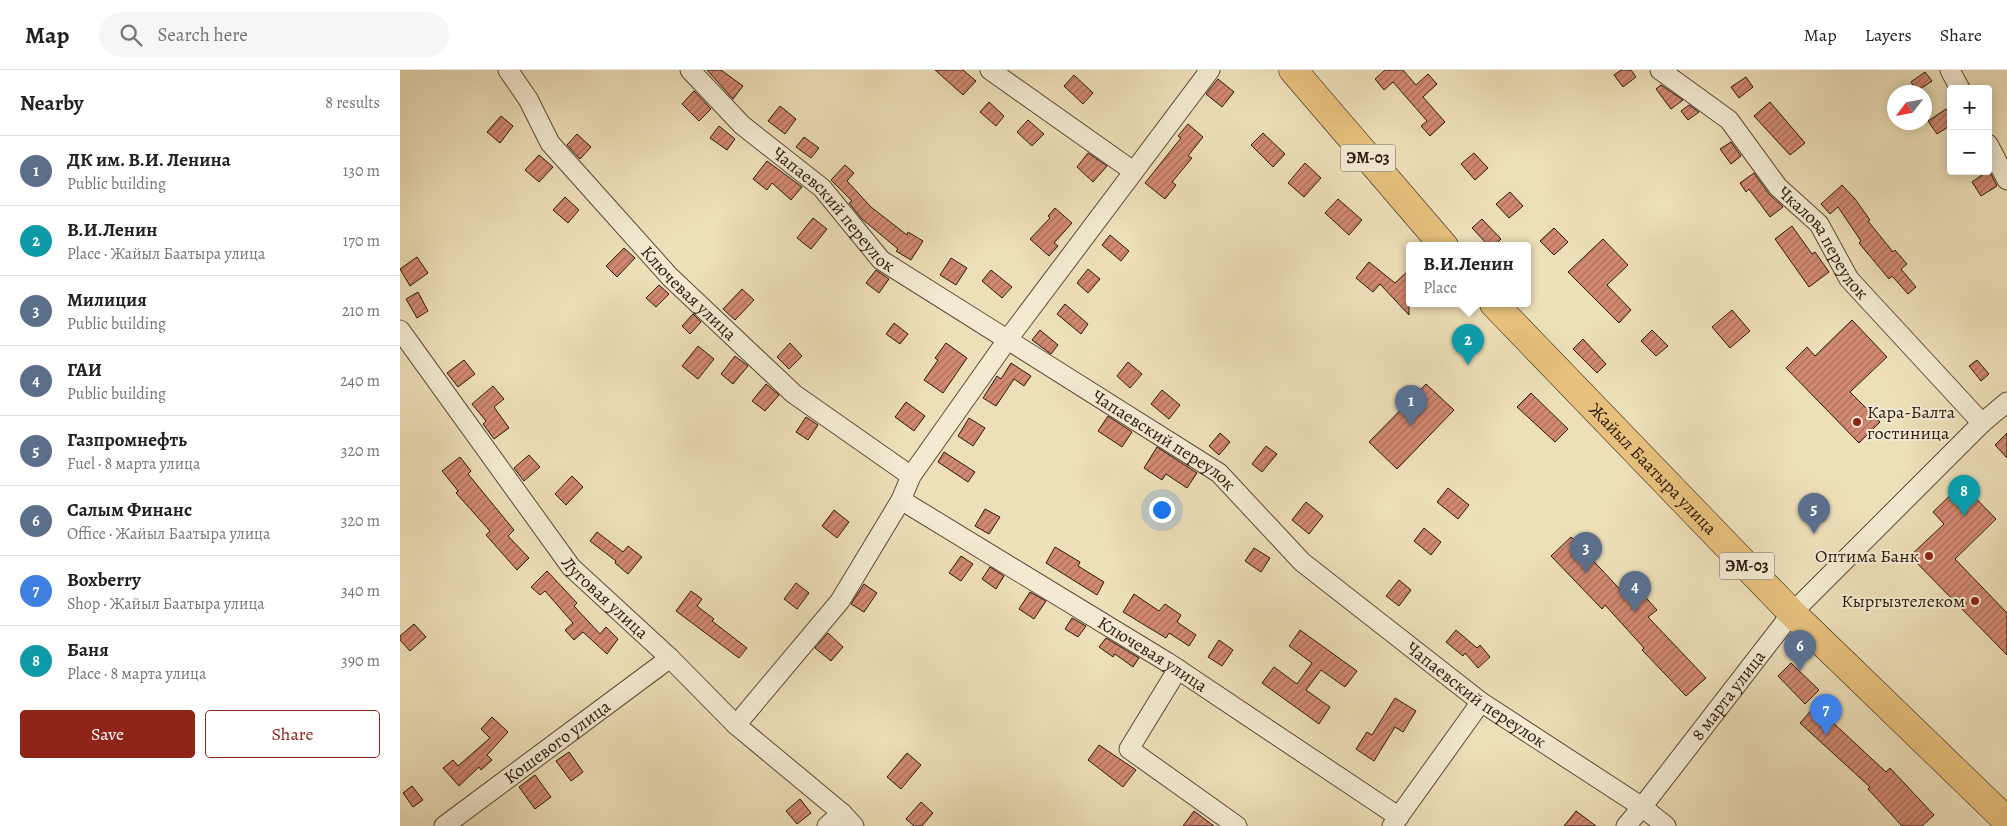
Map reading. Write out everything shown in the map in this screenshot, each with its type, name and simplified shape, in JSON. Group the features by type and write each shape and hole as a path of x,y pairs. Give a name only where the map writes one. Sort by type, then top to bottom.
{"highway":[{"name":"ЭМ-03","path":"1293,70 1441,242"},
{"name":"Жайыл Баатыра улица","path":"1497,307 1792,613 2007,821"}],"street":[{"name":"Ключевая улица","path":"508,70 528,99 550,143 670,277 794,394 911,476"},
{"name":"Чапаевский переулок","path":"690,70 742,126 822,188 881,260 1219,472 1302,562 1481,702 1642,808 1666,826"},
{"path":"990,70 1134,171"},
{"path":"736,725 840,601 901,500 911,476 1008,339 1210,70"},
{"name":"Чкалова переулок","path":"1660,70 1729,120 1778,187 1818,224 1849,278 1982,423"},
{"path":"1950,70 1958,85"},
{"path":"1992,152 2007,180"},
{"name":"Луговая улица","path":"400,330 571,567 670,658 736,725 848,819"},
{"name":"8 марта улица","path":"1626,826 1642,808 1792,613 1982,423 2007,402"},
{"name":"Ключевая улица","path":"901,500 1178,669 1395,822 1481,702"},
{"name":"Кошевого улица","path":"444,826 670,658"},
{"path":"1178,669 1128,749 1237,826"},
{"path":"827,826 848,819"}],"building":[{"path":"707,70 721,70 743,86 733,99"},
{"path":"935,70 963,70 976,81 963,95"},
{"path":"1385,70 1403,70 1416,85 1428,74 1437,84 1423,97 1445,122 1430,136 1421,126 1427,121 1393,82 1384,90 1375,79"},
{"path":"1621,70 1631,70 1636,77 1623,87 1614,75"},
{"path":"1925,72 1932,81 1926,85 1913,85 1911,82"},
{"path":"1074,75 1093,93 1083,104 1064,86"},
{"path":"1746,77 1753,87 1739,98 1731,87"},
{"path":"1218,79 1234,92 1222,107 1206,94"},
{"path":"1661,85 1683,100 1671,109 1656,89"},
{"path":"694,91 711,109 699,121 682,104"},
{"path":"989,102 1004,116 996,126 980,112"},
{"path":"1770,102 1805,143 1790,155 1754,116"},
{"path":"1689,105 1699,112 1688,120 1681,111"},
{"path":"780,106 796,119 785,134 768,121"},
{"path":"1946,109 1947,128 1937,134 1932,127 1932,118"},
{"path":"501,116 513,126 500,143 487,132"},
{"path":"1028,120 1044,134 1032,146 1017,132"},
{"path":"1188,124 1203,137 1188,156 1192,158 1172,182 1176,185 1165,199 1145,183 1181,138 1178,136"},
{"path":"719,126 735,139 727,150 710,138"},
{"path":"1263,133 1285,154 1273,167 1251,145"},
{"path":"577,134 591,147 580,159 567,145"},
{"path":"804,137 819,148 811,158 796,147"},
{"path":"1731,142 1741,156 1731,164 1720,149"},
{"path":"1088,153 1107,166 1093,182 1077,167"},
{"path":"1474,153 1488,168 1475,180 1461,164"},
{"path":"539,155 553,167 539,182 525,170"},
{"path":"767,161 802,187 791,200 772,183 767,190 753,179"},
{"path":"1305,163 1321,178 1304,197 1288,183"},
{"path":"845,165 854,173 847,181 871,207 907,235 908,232 923,241 911,260 896,251 898,249 862,219 849,203 852,201 831,180"},
{"path":"1754,173 1769,194 1783,207 1770,217 1749,189 1746,192 1740,183"},
{"path":"1982,175 1992,175 1997,186 1981,196 1972,182"},
{"path":"1842,185 1855,199 1870,220 1868,221 1893,252 1895,250 1907,264 1901,269 1916,287 1908,294 1892,276 1889,279 1859,243 1861,241 1838,207 1830,214 1821,204"},
{"path":"1510,192 1523,206 1509,218 1496,204"},
{"path":"565,197 579,210 568,223 553,210"},
{"path":"1338,199 1362,220 1349,235 1325,213"},
{"path":"1055,208 1072,223 1054,243 1058,246 1049,256 1030,239 1050,218 1048,216"},
{"path":"813,218 827,229 811,249 797,238"},
{"path":"1482,219 1501,239 1498,242 1485,242 1472,228"},
{"path":"1792,226 1812,254 1815,252 1829,272 1809,287 1775,239"},
{"path":"1554,228 1568,242 1554,255 1540,241"},
{"path":"1110,235 1129,251 1121,261 1102,245"},
{"path":"1603,239 1628,265 1607,285 1631,310 1619,323 1568,272"},
{"path":"624,248 635,258 617,277 606,266"},
{"path":"417,257 428,273 410,286 400,269"},
{"path":"951,258 967,268 956,285 940,275"},
{"path":"1369,262 1395,283 1406,273 1406,307 1409,307 1409,315 1380,284 1373,292 1356,278"},
{"path":"1088,269 1100,279 1088,293 1077,283"},
{"path":"876,270 889,279 879,293 866,283"},
{"path":"991,270 1012,287 1002,298 982,281"},
{"path":"659,285 669,294 656,307 646,298"},
{"path":"742,289 754,300 735,320 723,309"},
{"path":"418,292 428,311 417,318 406,299"},
{"path":"1065,304 1088,324 1081,334 1057,314"},
{"path":"1732,310 1750,331 1730,348 1712,327"},
{"path":"693,314 701,322 690,334 682,326"},
{"path":"1852,320 1887,357 1850,392 1880,422 1859,443 1786,368 1807,347 1815,356"},
{"path":"894,323 908,334 900,344 886,334"},
{"path":"1040,330 1058,345 1051,354 1032,340"},
{"path":"1652,330 1668,346 1656,356 1641,341"},
{"path":"1583,339 1606,364 1597,373 1573,349"},
{"path":"790,343 802,356 789,369 777,357"},
{"path":"946,343 967,358 943,393 924,380 938,360 935,358"},
{"path":"698,346 714,359 698,379 682,366"},
{"path":"735,356 748,366 733,384 721,374"},
{"path":"464,360 475,374 458,387 447,373"},
{"path":"1977,360 1989,374 1981,381 1969,366"},
{"path":"1128,362 1142,374 1130,388 1117,376"},
{"path":"1011,363 1031,376 1024,386 1014,379 996,406 983,398 997,376 1001,379"},
{"path":"766,384 779,395 765,411 752,401"},
{"path":"1426,384 1454,410 1397,469 1369,442"},
{"path":"493,386 504,399 494,407 509,428 494,439 483,424 486,421 472,404"},
{"path":"1162,390 1180,405 1169,419 1151,404"},
{"path":"1531,393 1568,429 1555,442 1517,407"},
{"path":"906,402 925,416 914,431 895,417"},
{"path":"1108,416 1132,432 1122,447 1098,431"},
{"path":"806,417 818,425 808,440 796,432"},
{"path":"969,418 985,428 973,446 958,436"},
{"path":"1220,433 1230,442 1219,455 1209,446"},
{"path":"2007,433 2007,458 1995,445"},
{"path":"1266,446 1277,454 1262,472 1252,464"},
{"path":"1157,447 1197,473 1187,488 1166,474 1162,480 1144,468"},
{"path":"944,452 975,472 968,482 938,462"},
{"path":"529,455 540,467 524,481 514,468"},
{"path":"460,457 471,471 468,474 514,530 508,536 529,558 517,570 486,535 490,531 456,493 458,491 442,471"},
{"path":"572,476 583,487 566,505 555,494"},
{"path":"1962,484 1996,519 1955,559 2007,613 2007,655 1910,556 1944,524 1933,512"},
{"path":"1448,488 1469,505 1458,519 1437,502"},
{"path":"1306,502 1323,516 1309,534 1292,520"},
{"path":"985,509 1000,517 989,534 975,526"},
{"path":"834,510 849,522 837,538 822,526"},
{"path":"1424,528 1441,542 1431,555 1414,541"},
{"path":"597,532 623,552 628,546 642,557 628,574 615,563 616,561 590,541"},
{"path":"1571,537 1629,599 1639,590 1657,610 1648,617 1706,678 1686,696 1642,650 1644,648 1605,605 1602,609 1551,556"},
{"path":"1055,547 1080,562 1078,566 1104,582 1097,595 1046,563"},
{"path":"1254,548 1270,558 1261,572 1245,561"},
{"path":"961,556 973,564 961,581 949,573"},
{"path":"990,567 1004,576 996,589 982,579"},
{"path":"547,571 577,603 574,606 600,634 606,627 618,639 607,654 583,632 574,640 565,630 573,623 545,591 540,595 531,587"},
{"path":"1399,580 1411,590 1399,606 1386,596"},
{"path":"796,583 809,593 797,609 784,599"},
{"path":"864,584 877,593 864,612 851,604"},
{"path":"691,591 702,599 697,606 714,619 712,621 747,648 739,658 676,611"},
{"path":"1030,592 1046,601 1034,619 1019,609"},
{"path":"1134,594 1159,611 1165,604 1181,615 1177,622 1196,635 1189,646 1169,633 1166,638 1123,612"},
{"path":"1072,618 1086,626 1078,637 1065,629"},
{"path":"414,624 426,637 410,651 400,640 400,636"},
{"path":"1300,630 1357,671 1345,687 1321,670 1306,690 1330,707 1319,724 1262,683 1274,667 1297,684 1312,663 1289,646"},
{"path":"1456,630 1477,648 1480,645 1490,657 1478,668 1465,653 1463,656 1446,642"},
{"path":"828,633 843,647 831,661 815,648"},
{"path":"1106,638 1139,658 1133,667 1115,654 1113,657 1099,647"},
{"path":"1219,640 1233,650 1222,666 1208,657"},
{"path":"1791,663 1819,690 1805,704 1778,676"},
{"path":"1395,698 1416,711 1403,732 1395,727 1374,761 1356,749 1367,732 1372,735"},
{"path":"1815,706 1886,772 1890,768 1934,815 1922,826 1902,826 1868,789 1870,787 1800,723"},
{"path":"492,717 508,732 487,755 492,760 481,770 479,767 459,786 443,768 453,760 458,766 490,738 481,729"},
{"path":"1099,745 1136,770 1123,787 1088,760"},
{"path":"569,752 583,772 571,781 556,761"},
{"path":"907,753 921,765 901,789 887,777"},
{"path":"535,775 551,797 535,809 519,787"},
{"path":"412,786 423,800 413,807 403,793"},
{"path":"800,799 811,813 797,824 786,811"},
{"path":"921,802 933,813 922,826 914,826 906,819"},
{"path":"1194,811 1214,826 1183,826"},
{"path":"1576,811 1596,826 1564,826"}],"place":[{"name":"В.И.Ленин","path":"1468,365"},
{"name":"Кара-Балта гостиница","path":"1857,422"},
{"name":"ДК им. В.И. Ленина","path":"1411,426"},
{"name":"Баня","path":"1964,516"},
{"name":"Газпромнефть","path":"1814,534"},
{"name":"Оптима Банк","path":"1929,556"},
{"name":"Милиция","path":"1586,573"},
{"name":"Кыргызтелеком","path":"1975,601"},
{"name":"ГАИ","path":"1635,612"},
{"name":"Салым Финанс","path":"1800,671"},
{"name":"Boxberry","path":"1826,735"}]}
